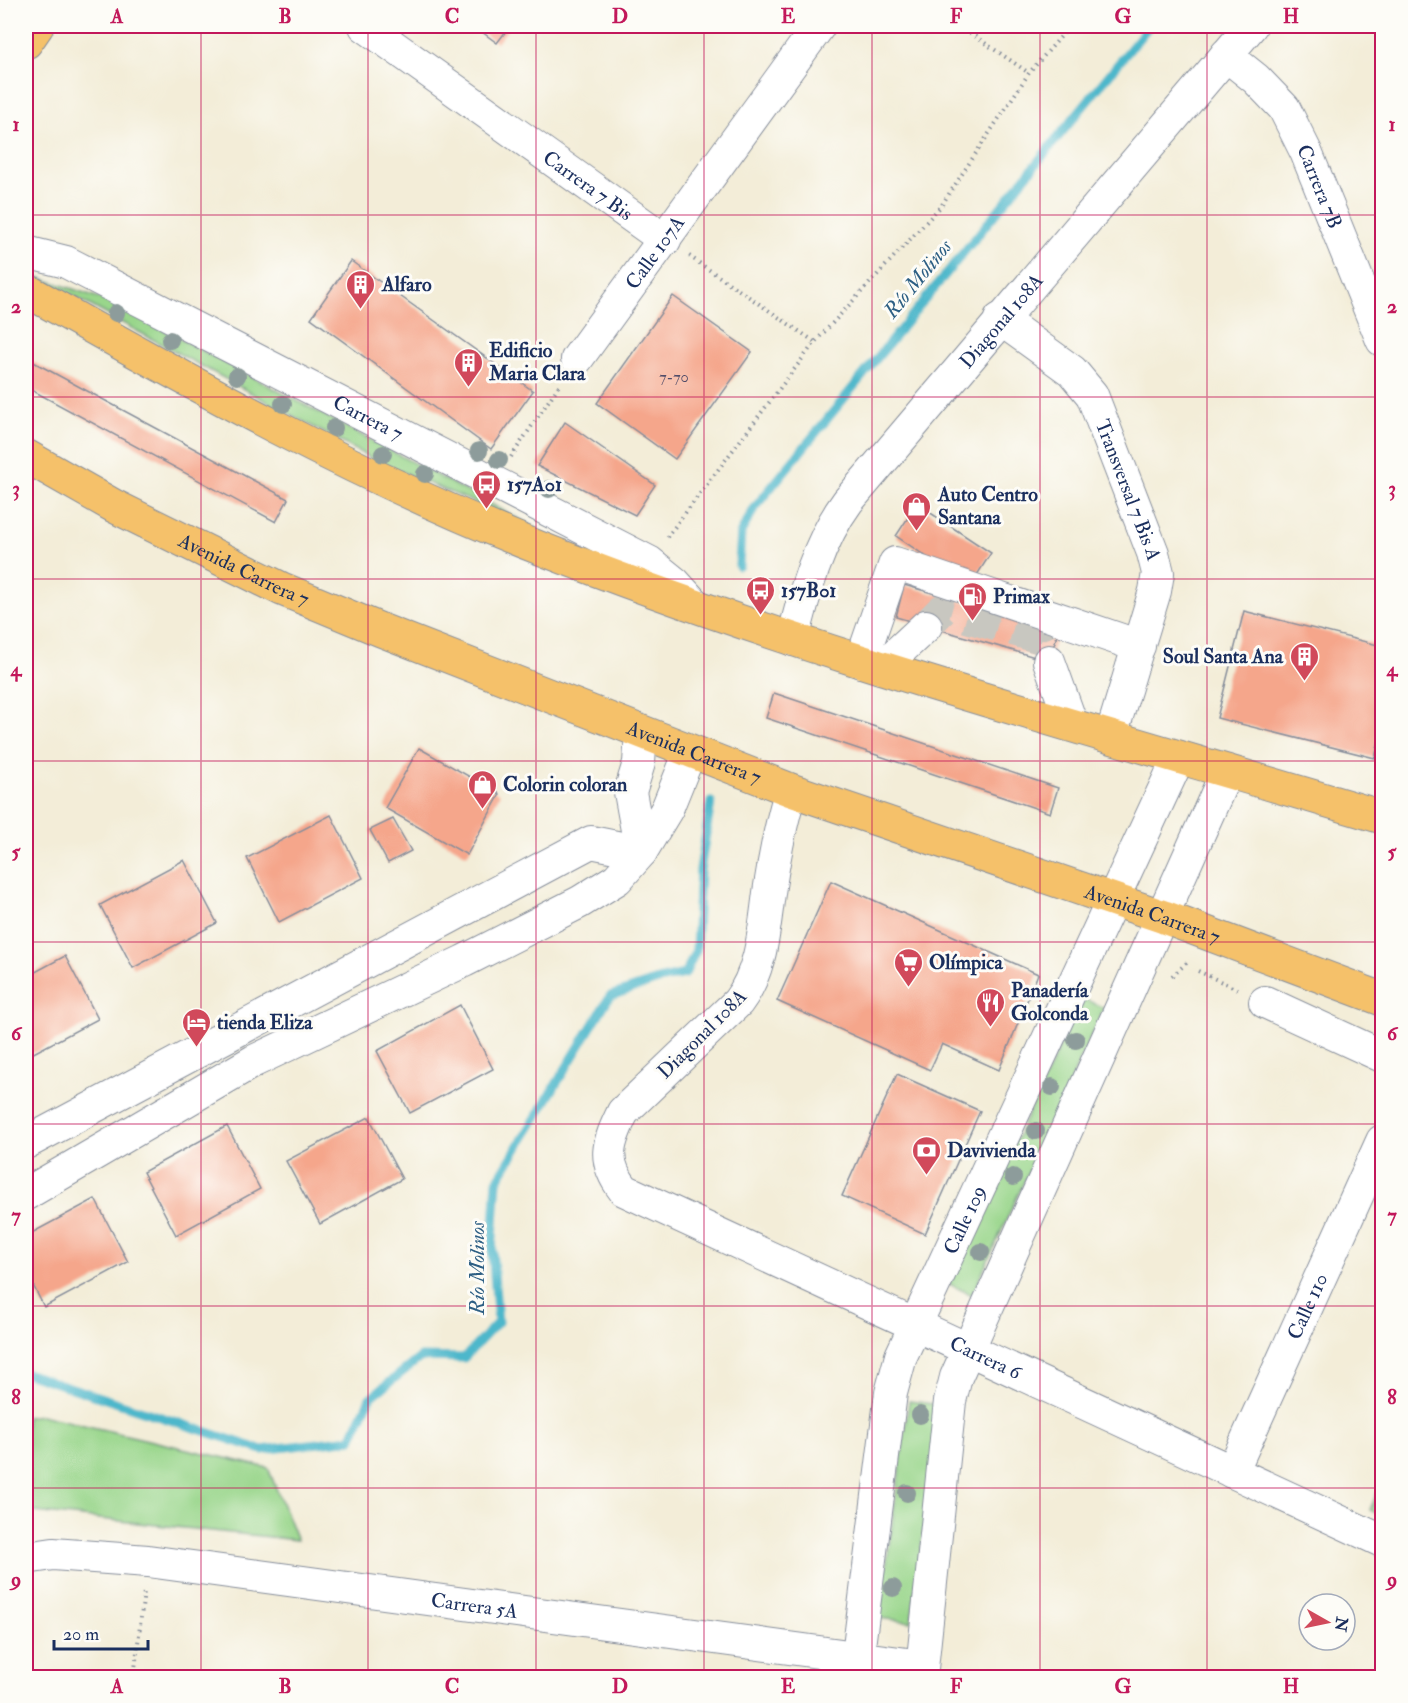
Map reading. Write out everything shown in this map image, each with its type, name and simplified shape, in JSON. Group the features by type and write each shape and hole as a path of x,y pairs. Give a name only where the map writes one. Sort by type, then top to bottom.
{"main road":[{"path":"26,42 37,26"},
{"path":"26,290 164,368 321,451 533,546 696,606 871,665 1383,818"},
{"name":"Avenida Carrera 7","path":"26,456 114,506 282,590 790,790 1164,917 1383,999"}],"street":[{"name":"Carrera 7 Bis","path":"365,26 665,240"},
{"name":"Calle 107A","path":"577,358 819,26"},
{"name":"Diagonal 108A","path":"793,640 817,563 835,518 1000,319 1251,26"},
{"name":"Carrera 7B","path":"1226,55 1256,78 1284,108 1306,152 1383,340"},
{"name":"Carrera 7","path":"26,252 66,262 649,562 675,583 696,606"},
{"name":"Transversal 7 Bis A","path":"1000,319 1072,371 1092,395 1153,553 1158,573 1155,591 1111,736"},
{"path":"871,665 895,563 1139,646"},
{"path":"871,665 926,626"},
{"path":"1049,661 1072,725"},
{"path":"641,733 639,763 630,792 641,852"},
{"path":"26,1194 254,1060 464,961 580,902 617,879 641,852 666,809 690,752"},
{"name":"Calle 109","path":"856,1667 891,1393 901,1356 1179,757"},
{"path":"921,1672 950,1401 967,1349 1164,917 1227,771"},
{"name":"Diagonal 108A","path":"608,1157 614,1129 623,1112 738,1002 751,986 758,963 777,842 790,790"},
{"path":"26,1143 591,842 641,852"},
{"path":"1265,1002 1383,1056"},
{"name":"Calle 110","path":"1232,1472 1383,1141"},
{"name":"Carrera 6","path":"608,1157 614,1177 624,1190 1383,1541"},
{"name":"Carrera 5A","path":"26,1558 53,1554 148,1561 856,1667 921,1672"}],"path":[{"path":"960,26 1029,73"},
{"path":"649,562 815,342 941,206 1029,73 1070,26"},
{"path":"665,240 815,342"},
{"path":"519,465 509,460 577,358"},
{"path":"1198,970 1265,1002"},
{"path":"134,1677 148,1561"}],"green space":[{"path":"38,277 111,302 540,530 376,461"},
{"path":"1082,998 1104,1008 972,1295 949,1284"},
{"path":"909,1401 941,1405 911,1622 879,1618"},
{"path":"41,1415 268,1468 297,1540 26,1511 26,1417"},
{"path":"1382,1481 1382,1516 1370,1510"}],"building":[{"path":"474,26 510,26 497,43"},
{"path":"351,261 533,391 491,449 311,318"},
{"path":"673,296 752,352 675,459 597,403"},
{"path":"26,358 288,499 276,522 26,387"},
{"path":"565,422 655,485 635,515 537,466"},
{"path":"917,504 991,553 970,586 896,536"},
{"name":"Primax","path":"904,585 1059,629 1049,661 896,617"},
{"name":"Soul Santa Ana","path":"1244,611 1382,646 1382,727 1375,758 1217,718"},
{"path":"774,693 1058,788 1050,813 766,718"},
{"path":"419,748 500,794 467,855 385,808"},
{"path":"331,815 363,878 279,922 247,858"},
{"path":"393,819 411,851 388,863 370,830"},
{"path":"184,860 217,923 133,968 100,905"},
{"name":"Olímpica","path":"831,881 1038,974 999,1070 942,1044 930,1070 777,1001"},
{"path":"65,956 98,1019 26,1057 26,977"},
{"path":"460,1005 493,1069 410,1113 377,1051"},
{"path":"897,1074 980,1111 925,1234 842,1196"},
{"path":"369,1117 402,1179 320,1224 286,1161"},
{"path":"227,1126 260,1189 176,1235 143,1172"},
{"path":"95,1199 128,1262 44,1307 26,1271 26,1236"}],"waterway":[{"name":"Río Molinos","path":"739,566 741,532 756,506 1149,26"},
{"name":"Río Molinos","path":"26,1373 262,1450 351,1439 370,1398 421,1357 464,1358 498,1322 492,1250 497,1181 610,996 658,980 685,974 696,950 700,870 711,802"}],"tunnel":[{"path":"926,626 942,610 1041,638 1049,661"}],"place":[{"name":"Alfaro","path":"361,310"},
{"name":"Edificio Maria Clara","path":"468,388"},
{"name":"157A01","path":"486,510"},
{"name":"Auto Centro Santana","path":"917,532"},
{"name":"157B01","path":"760,616"},
{"name":"Primax","path":"972,622"},
{"name":"Soul Santa Ana","path":"1304,682"},
{"name":"Colorin coloran","path":"482,810"},
{"name":"Olímpica","path":"908,988"},
{"name":"Panadería Golconda","path":"990,1028"},
{"name":"tienda Eliza","path":"196,1048"},
{"name":"Davivienda","path":"926,1176"}]}
